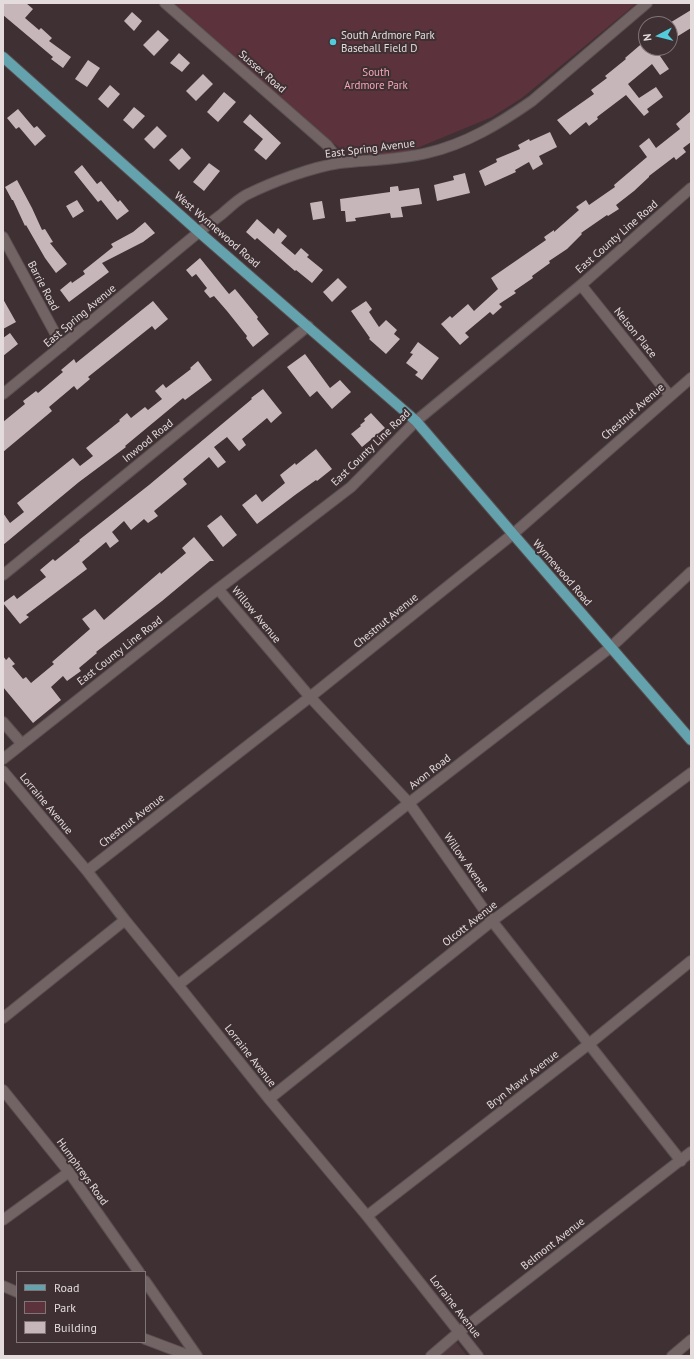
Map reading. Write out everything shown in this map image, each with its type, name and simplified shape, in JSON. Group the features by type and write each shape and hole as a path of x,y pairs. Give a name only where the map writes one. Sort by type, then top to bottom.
{"main road":[{"name":"West Wynnewood Road","path":"3,57 199,232 416,421"},
{"name":"Wynnewood Road","path":"416,421 691,740"}],"street":[{"name":"Sussex Road","path":"165,3 327,145 339,163"},
{"name":"East Spring Avenue","path":"3,394 199,232 245,196 298,174 339,163 377,161 416,156 446,148 480,134 532,101 647,3"},
{"name":"East County Line Road","path":"3,759 218,589 351,487 416,421 581,285 691,188"},
{"name":"Barrie Road","path":"3,237 62,346"},
{"name":"Nelson Place","path":"581,285 670,396"},
{"name":"Inwood Road","path":"3,575 308,326"},
{"name":"Chestnut Avenue","path":"87,871 310,697 513,534 691,378"},
{"name":"Avon Road","path":"178,985 409,803 611,647 691,572"},
{"name":"Willow Avenue","path":"218,589 310,697 409,803 492,921 681,1161"},
{"path":"3,722 22,744"},
{"name":"Lorraine Avenue","path":"3,772 87,871 269,1099 367,1216 478,1356"},
{"name":"Olcott Avenue","path":"269,1099 492,921 691,773"},
{"path":"3,1018 125,920"},
{"name":"Bryn Mawr Avenue","path":"367,1216 589,1044 691,962"},
{"name":"Humphreys Road","path":"3,1090 69,1172 138,1271"},
{"name":"Belmont Avenue","path":"431,1356 459,1332 691,1152"},
{"path":"3,1220 69,1172"},
{"path":"146,1282 197,1356"},
{"path":"3,1286 16,1292"},
{"path":"146,1339 190,1356"},
{"path":"672,1356 691,1340"}],"shaded area":[{"path":"456,1342 467,1356 439,1356"}],"green space":[{"name":"South Ardmore Park","path":"174,3 637,3 522,98 492,117 410,151 359,156 341,149 332,142"}],"building":[{"path":"3,3 26,3 33,9 25,18 39,30 41,28 52,38 49,41 71,57 63,68 51,59 53,57 3,15"},
{"path":"691,10 691,28 678,36 678,18"},
{"path":"132,12 142,21 134,31 124,21"},
{"path":"158,30 169,40 154,56 143,45"},
{"path":"638,47 638,56 660,56 669,69 660,75 652,64 628,84 639,98 656,87 663,97 647,109 649,112 644,116 626,95 597,117 598,119 589,126 586,122 570,135 557,120 594,94 591,90 607,78 605,76 626,59 625,58"},
{"path":"179,53 190,63 182,72 170,63"},
{"path":"88,60 100,68 87,87 75,79"},
{"path":"203,74 213,84 196,101 186,91"},
{"path":"110,85 120,94 108,108 98,99"},
{"path":"224,92 236,102 218,122 207,112"},
{"path":"134,107 145,116 133,129 123,120"},
{"path":"18,109 34,128 37,126 46,136 35,146 19,127 16,129 7,118"},
{"path":"691,111 691,142 683,148 686,152 676,160 674,157 649,176 634,191 616,205 619,209 608,216 607,215 581,233 582,234 567,249 549,261 550,263 532,276 533,278 514,291 516,293 499,304 502,307 493,315 490,312 465,333 469,337 460,345 441,324 450,316 452,318 468,304 474,311 498,289 491,278 546,240 544,237 554,230 554,232 579,210 576,207 586,200 589,205 615,187 614,185 647,157 639,146 649,138 656,148 680,129 676,124"},
{"path":"250,114 281,143 266,160 254,150 263,139 243,122"},
{"path":"157,126 167,136 154,149 144,139"},
{"path":"550,132 557,147 539,156 543,164 533,170 529,162 515,170 516,172 485,186 479,171 497,162 496,159 520,149 518,145 529,139 530,141"},
{"path":"182,148 191,158 179,170 169,160"},
{"path":"209,163 220,171 204,191 193,182"},
{"path":"82,165 97,184 101,181 118,202 120,200 129,211 117,220 101,200 98,202 74,172"},
{"path":"465,173 470,193 437,201 434,185 454,180 453,176"},
{"path":"17,180 42,230 45,229 53,242 50,243 67,264 56,273 45,258 26,225 25,226 5,187"},
{"path":"398,186 399,191 419,188 422,204 401,207 403,217 391,218 390,213 355,218 356,221 346,222 345,211 341,211 340,199 390,192 390,187"},
{"path":"77,200 84,211 73,218 66,206"},
{"path":"322,201 325,218 313,220 310,203"},
{"path":"257,219 274,234 278,228 287,236 281,243 295,255 301,248 309,255 307,257 323,270 312,283 296,270 295,271 257,238 255,240 246,232"},
{"path":"145,222 155,233 143,242 102,263 109,272 69,302 60,290 71,281 72,283 85,274 83,271 113,247 111,244 133,232"},
{"path":"200,258 229,294 235,289 258,317 257,319 269,334 253,347 246,338 247,336 214,296 210,298 204,291 207,288 196,274 192,277 186,270"},
{"path":"338,278 347,287 332,302 323,292"},
{"path":"3,299 16,322 3,329"},
{"path":"153,301 168,319 155,330 152,326 88,377 90,379 77,390 74,386 49,407 52,411 3,452 3,422 25,404 23,401 36,391 38,393 63,372 61,370 74,359 76,363"},
{"path":"366,301 372,309 369,312 379,327 386,320 397,330 394,334 400,339 386,354 369,339 370,338 351,311"},
{"path":"10,333 18,344 3,356 3,338"},
{"path":"418,342 439,358 422,380 415,375 418,372 406,363 413,354 410,353"},
{"path":"305,354 330,388 340,380 351,392 332,409 317,391 310,397 287,367"},
{"path":"198,361 212,380 185,400 183,398 125,446 126,447 79,482 3,545 3,513 10,523 24,512 17,503 73,458 80,466 93,456 86,448 120,421 119,420 127,413 131,418 145,407 148,410 162,399 155,391 163,384 166,388 191,369 190,368"},
{"path":"263,389 282,413 271,423 267,418 242,439 246,445 239,451 227,437 214,447 226,462 218,468 209,457 183,479 187,484 154,511 158,516 148,523 144,519 131,530 124,521 112,532 119,541 110,548 106,542 82,562 87,569 26,615 29,617 20,624 3,603 14,595 17,599 46,577 40,570 53,559 55,561 80,541 79,540 149,485"},
{"path":"371,413 385,428 362,447 351,434 361,426 360,425 365,421 364,419"},
{"path":"316,449 332,469 257,524 242,505 256,494 262,502 285,483 280,475 295,463 296,465"},
{"path":"221,515 237,535 223,547 207,526"},
{"path":"194,537 214,561 210,561 162,601 96,652 97,653 79,668 81,671 67,681 63,676 51,687 61,700 33,723 3,687 3,656 6,660 9,657 15,664 12,666 23,679 26,677 31,683 54,664 52,662 90,629 82,619 95,609 104,620 160,572 161,574 186,553 182,548"}],"place":[{"name":"South Ardmore Park Baseball Field D","path":"333,42"}]}
